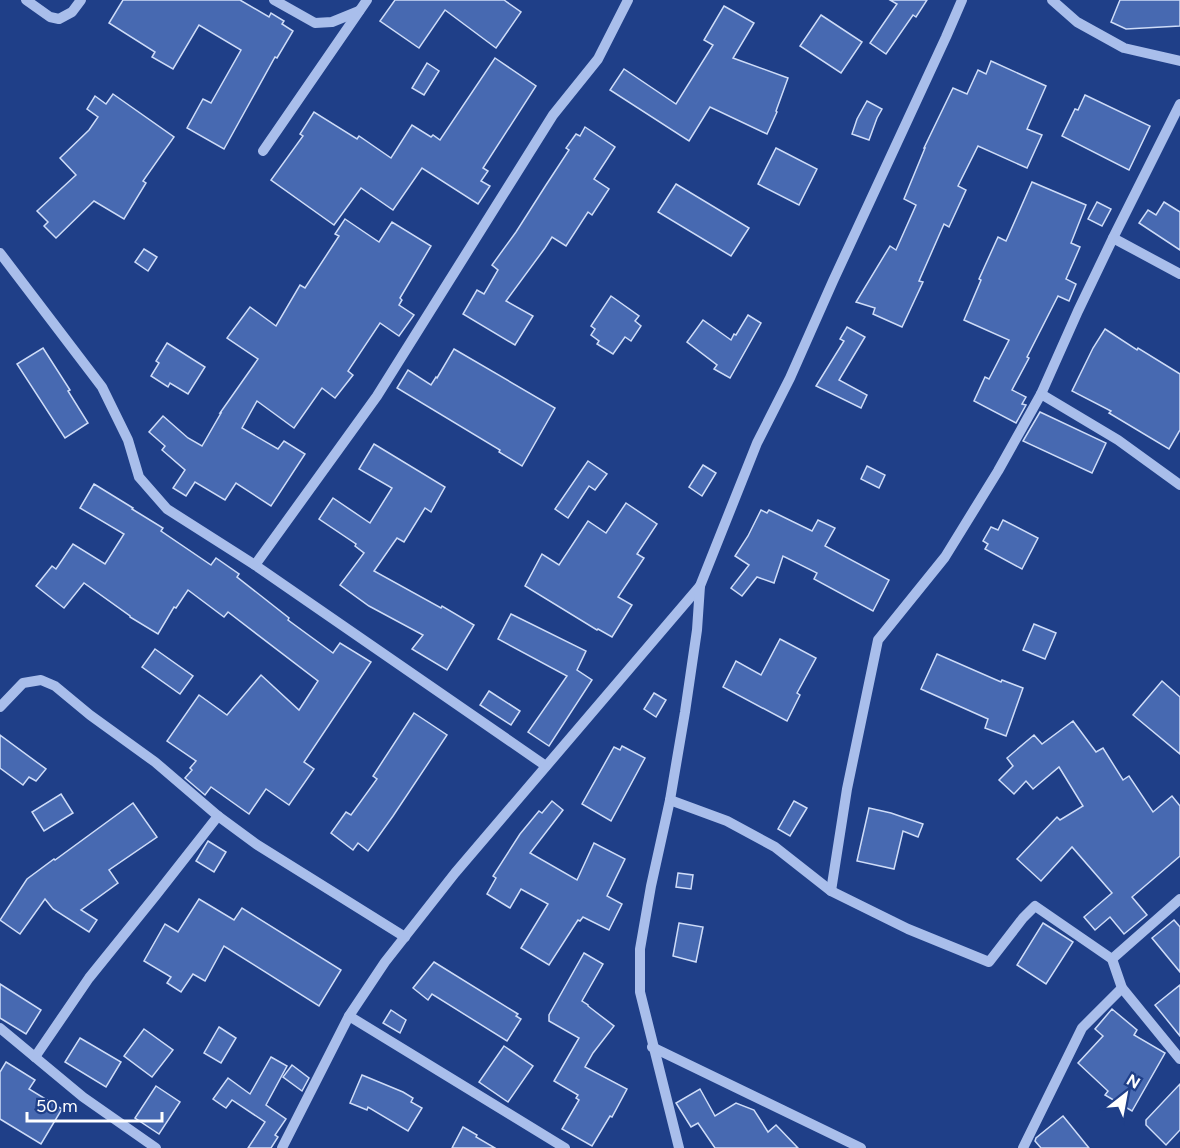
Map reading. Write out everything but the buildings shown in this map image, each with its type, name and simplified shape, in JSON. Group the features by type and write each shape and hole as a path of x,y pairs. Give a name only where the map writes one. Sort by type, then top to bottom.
{"street":[{"path":"26,0 50,17 59,19 72,12 81,0"},
{"path":"274,0 315,23 332,22 359,11"},
{"path":"263,151 367,0"},
{"path":"255,565 377,396 553,115 598,59 628,0"},
{"path":"679,1148 640,992 640,949 670,800 697,630 700,586 757,443 790,378 962,0"},
{"path":"1052,0 1077,22 1124,48 1180,61"},
{"path":"831,891 847,789 878,640 945,557 998,471 1041,394 1113,237 1180,104"},
{"path":"1113,237 1180,274"},
{"path":"0,252 102,387 128,440 139,477 167,509 255,565 546,766"},
{"path":"1041,394 1118,440 1180,485"},
{"path":"282,1148 349,1016 385,962 455,873 700,586"},
{"path":"0,707 23,683 41,680 55,686 90,715 155,762 218,816 256,844 405,938"},
{"path":"670,800 727,821 775,847 831,891 908,929 989,962 1035,906 1112,959 1122,988 1180,1059"},
{"path":"35,1057 88,978 218,816"},
{"path":"1112,959 1180,899"},
{"path":"1023,1148 1082,1028 1122,988"},
{"path":"349,1016 565,1148"},
{"path":"0,1028 83,1097 156,1148"},
{"path":"652,1047 861,1148"}]}
